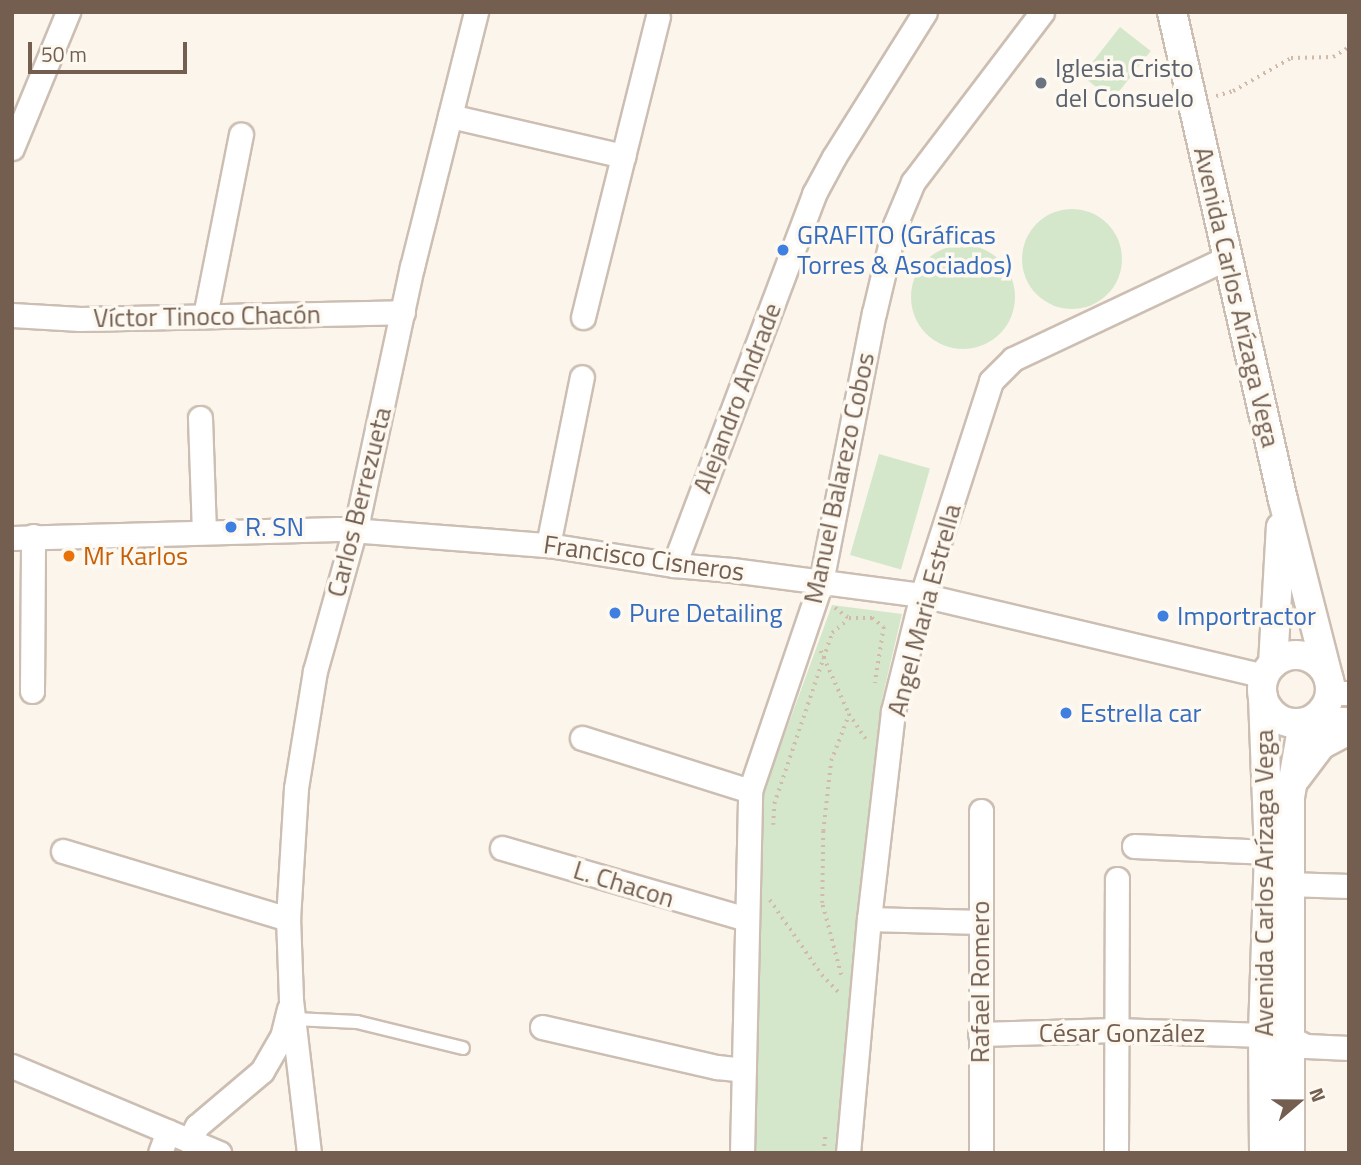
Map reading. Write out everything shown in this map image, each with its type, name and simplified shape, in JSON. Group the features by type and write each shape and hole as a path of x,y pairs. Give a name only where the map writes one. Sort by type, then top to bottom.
{"street":[{"path":"12,148 68,12"},
{"name":"Carlos Berrezueta","path":"309,1153 293,1009 288,919 296,788 315,671 355,530 403,312 476,12"},
{"name":"Alejandro Andrade","path":"674,565 814,194 834,157 925,12"},
{"name":"Manuel Balarezo Cobos","path":"742,1153 750,791 821,582 874,313 895,225 913,182 1042,12"},
{"name":"Avenida Carlos Arízaga Vega","path":"1172,12 1283,500 1336,690"},
{"path":"583,317 658,17"},
{"path":"450,116 623,156"},
{"path":"205,316 241,135"},
{"name":"Angel Maria Estrella","path":"848,1153 869,919 893,711 922,595 991,381 1013,359 1227,258"},
{"name":"Víctor Tinoco Chacón","path":"12,315 80,319 403,312"},
{"path":"548,545 582,377"},
{"path":"200,418 204,530"},
{"name":"Avenida Carlos Arízaga Vega","path":"1283,500 1267,679 1269,852 1276,1036 1290,1153"},
{"name":"Francisco Cisneros","path":"23,537 204,530 355,530 548,545 674,565 922,595 1267,679"},
{"path":"23,537 32,691"},
{"path":"1309,721 1326,707 1336,690 1319,663 1304,656 1288,656 1267,679 1278,718 1309,721 1349,719"},
{"name":"Avenida Carlos Arízaga Vega","path":"1265,1153 1287,884 1290,797 1309,721"},
{"path":"1290,797 1295,779 1313,752 1349,730"},
{"path":"582,738 750,791"},
{"name":"Rafael Romero","path":"981,811 981,1153"},
{"path":"1134,846 1269,852"},
{"name":"L. Chacon","path":"502,848 746,919"},
{"path":"63,851 288,919"},
{"path":"1116,1153 1117,878"},
{"path":"1287,884 1349,886"},
{"path":"869,919 980,922"},
{"name":"Carlos Berrezueta","path":"189,1141 197,1126 262,1071 282,1037 293,1009"},
{"path":"542,1027 717,1067 744,1070"},
{"name":"César González","path":"980,1034 1115,1030 1276,1036 1301,1045 1349,1048"},
{"path":"12,1066 164,1142 189,1141 219,1153"}],"lane":[{"path":"293,1009 463,1048"}],"path":[{"path":"1194,102 1233,90 1291,58 1333,57 1349,47"},
{"path":"821,582 832,605 849,618 872,618 884,627 874,690"},
{"path":"773,831 775,804 832,633 849,618"},
{"path":"806,626 818,642 849,714 872,747"},
{"path":"844,983 822,903 823,831 831,761 849,714"},
{"path":"867,741 869,729"},
{"path":"769,912 769,898 822,975 846,1001"},
{"path":"842,996 845,970"},
{"path":"823,1153 826,1127"}],"green space":[{"path":"1120,27 1151,51 1113,100 1082,76"},
{"path":"1072,209 1091,213 1107,224 1118,240 1122,259 1118,278 1107,294 1091,305 1072,309 1053,305 1037,294 1026,278 1022,259 1026,240 1037,224 1053,213"},
{"path":"963,245 983,249 1006,268 1011,277 1015,297 1011,317 992,340 983,345 963,349 943,345 920,326 915,317 911,297 915,277 934,254 943,249"},
{"path":"879,454 930,469 901,570 850,555"},
{"path":"832,605 902,614 882,699 836,1153 752,1153 761,799"}],"place":[{"name":"Iglesia Cristo del Consuelo","path":"1041,83"},
{"name":"GRAFITO (Gráficas Torres & Asociados)","path":"783,250"},
{"name":"R. SN","path":"231,527"},
{"name":"Mr Karlos","path":"69,556"},
{"name":"Pure Detailing","path":"615,613"},
{"name":"Importractor","path":"1163,616"},
{"name":"Estrella car","path":"1066,713"}]}
